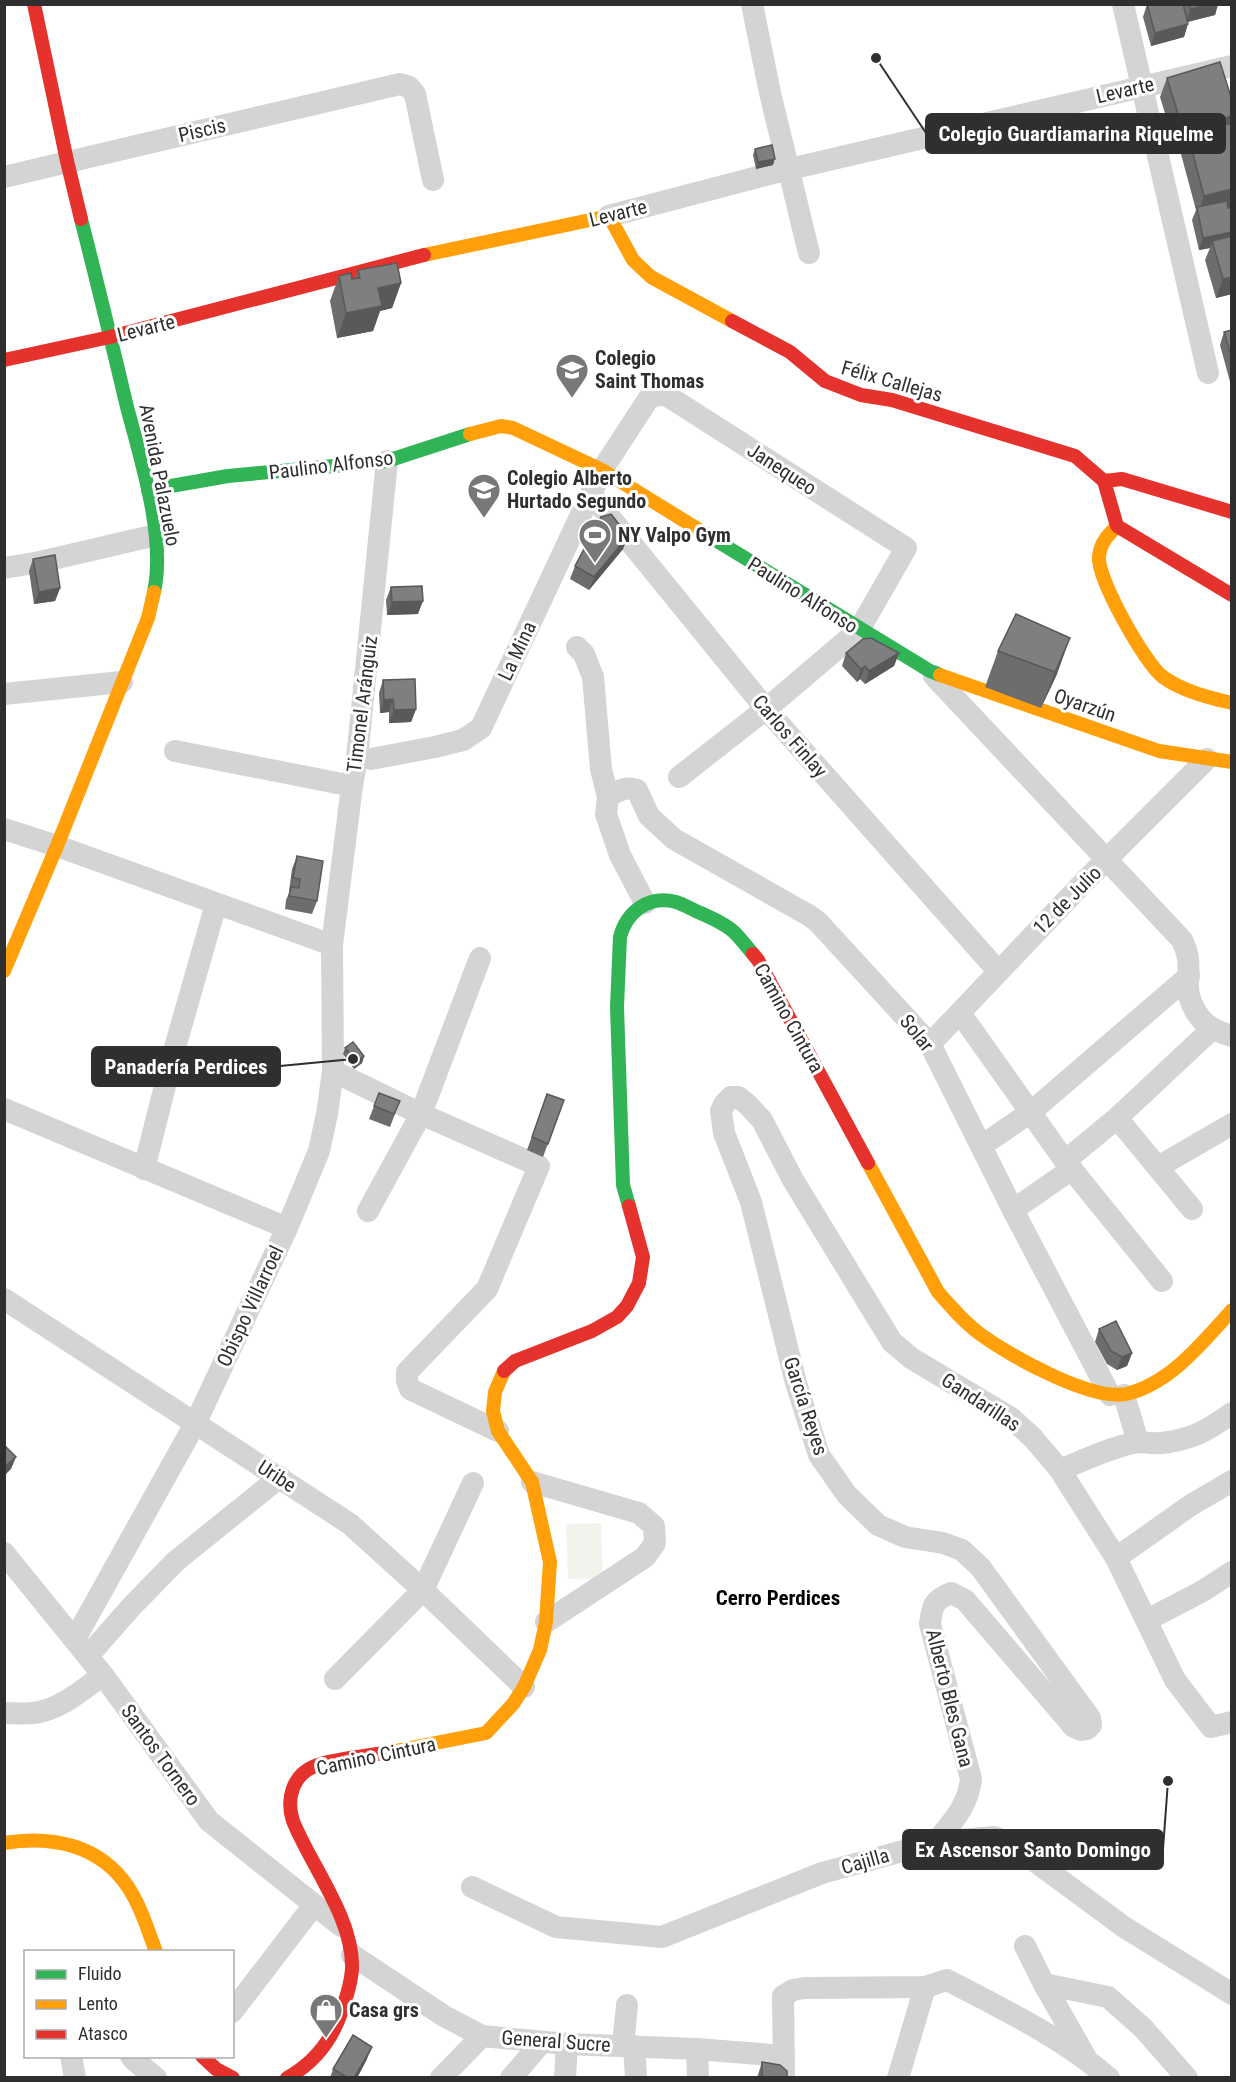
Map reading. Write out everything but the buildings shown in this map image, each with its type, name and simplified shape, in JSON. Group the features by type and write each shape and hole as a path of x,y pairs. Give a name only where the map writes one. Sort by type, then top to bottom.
{"main road":[{"name":"Avenida Palazuelo","path":"5,971 148,618 154,598 158,556 148,490 67,161 34,4"},
{"name":"Levarte","path":"4,360 110,337 436,252 609,216"},
{"name":"Félix Callejas","path":"609,216 633,260 651,277 790,352 825,381 861,395 892,400 1075,456 1104,481"},
{"name":"Paulino Alfonso","path":"148,490 228,476 387,461 488,428 501,426 513,428 602,470 859,630 930,671"},
{"path":"1232,512 1122,479 1104,481 1117,526 1232,595"},
{"path":"1117,526 1106,537 1100,548 1098,560 1108,588 1130,634 1162,677 1200,696 1232,703"},
{"name":"Oyarzún","path":"930,671 1159,751 1232,762"},
{"name":"Camino Cintura","path":"287,2078 312,2062 322,2051 337,2025 351,1982 352,1955 344,1929 291,1818 290,1797 293,1786 306,1771 322,1765 486,1733 506,1712 524,1687 540,1650 546,1622 550,1562 532,1482 498,1431 493,1411 495,1392 508,1366 522,1357 605,1325 627,1306 639,1283 643,1257 623,1185 617,1006 620,937 628,917 636,909 655,900 676,902 710,916 734,932 758,960 938,1292 951,1307 979,1334 1014,1356 1076,1386 1117,1395"},
{"path":"1117,1395 1152,1383 1196,1349 1232,1310"},
{"path":"4,1843 42,1838 61,1841 91,1853 105,1862 128,1886 136,1900 155,1950"},
{"path":"204,2058 216,2069 233,2078"}],"street":[{"path":"752,4 770,93 809,253"},
{"path":"1123,4 1208,373"},
{"name":"Levarte","path":"609,216 789,170 1232,66"},
{"name":"Piscis","path":"4,177 400,84 409,87 415,94 433,180"},
{"name":"Janequeo","path":"602,470 649,398 666,395 906,548 859,630"},
{"name":"Timonel Aránguiz","path":"332,945 357,758 387,461"},
{"name":"La Mina","path":"371,759 464,740 481,728 602,470"},
{"name":"Carlos Finlay","path":"591,494 766,709 998,971"},
{"path":"4,568 156,535"},
{"path":"679,777 766,709 859,630"},
{"path":"577,646 584,654 593,677 601,770 608,797 606,814 612,836 645,903"},
{"name":"Paulino Alfonso","path":"930,671 1182,940 1188,952 1190,1002 1201,1018 1222,1032"},
{"path":"4,694 122,682"},
{"path":"175,751 352,786"},
{"name":"12 de Julio","path":"930,1044 998,971 1207,759"},
{"name":"Solar","path":"608,797 629,787 637,790 649,816 674,839 810,916 930,1044 1013,1209 1117,1395 1138,1442"},
{"path":"4,829 332,945"},
{"path":"144,1169 172,1058 216,904"},
{"name":"Obispo Villarroel","path":"82,1648 196,1422 319,1151 333,1071 332,945"},
{"path":"368,1211 421,1114 480,958"},
{"path":"981,1146 1031,1112 1189,976"},
{"path":"960,1013 1069,1165 1162,1281"},
{"path":"1013,1209 1069,1165 1117,1118 1222,1032"},
{"path":"333,1071 421,1114 539,1166 487,1289 407,1372 410,1389 498,1431"},
{"name":"Gandarillas","path":"731,1097 738,1097 762,1120 793,1180 892,1342 911,1358 1011,1418 1033,1438 1060,1470 1116,1558 1175,1680 1221,1725"},
{"name":"García Reyes","path":"731,1097 725,1103 722,1111 724,1133 751,1202 796,1383 819,1455 847,1495 878,1525 905,1537 943,1543 962,1550 981,1568 1090,1718 1091,1725 1087,1729 1081,1730 1074,1727"},
{"path":"4,1110 286,1228"},
{"path":"1117,1118 1192,1209"},
{"path":"1158,1167 1232,1124"},
{"name":"Uribe","path":"4,1299 350,1524 524,1687"},
{"path":"1060,1470 1138,1442 1158,1443 1195,1437 1232,1413"},
{"path":"82,1648 132,1606 176,1561 280,1478"},
{"path":"1116,1558 1191,1505 1232,1481"},
{"path":"532,1482 639,1513 654,1526 655,1544 645,1557 546,1622"},
{"path":"335,1679 423,1590 473,1483"},
{"name":"Santos Tornero","path":"4,1553 103,1675 209,1821 344,1929"},
{"path":"1147,1620 1201,1592 1232,1572"},
{"name":"Alberto Bles Gana","path":"936,1842 964,1807 971,1779 930,1624 932,1608 939,1598 951,1593 965,1599 1074,1727"},
{"path":"4,1713 32,1713 50,1709 68,1700 103,1675"},
{"name":"Cajilla","path":"472,1887 556,1927 662,1937 822,1873 936,1842 994,1837 1013,1845 1124,1927 1232,1994"},
{"path":"234,2009 314,1905"},
{"path":"1026,1946 1044,1984 1086,2058"},
{"name":"General Sucre","path":"352,1955 444,2016 482,2036 567,2044 697,2049 784,2067"},
{"path":"784,2067 783,1996 793,1990 925,1987 947,1980 1022,2019 1086,2058 1109,2078"},
{"path":"1044,1984 1108,1997 1143,2028 1187,2078"},
{"path":"898,2078 925,1987"},
{"path":"627,2005 628,2046 636,2078"},
{"path":"441,2078 482,2036"},
{"path":"511,2078 542,2042"},
{"path":"565,2078 567,2044"},
{"path":"697,2049 698,2078"},
{"path":"71,2058 75,2078"},
{"path":"132,2058 156,2078"}],"shaded area":[{"path":"601,1523 603,1578 568,1579 566,1524"}],"traffic: fast":[{"path":"81,219 150,499 157,548 154,592"},
{"path":"148,490 228,476 387,461 470,434"},
{"path":"709,536 940,675"},
{"path":"629,1206 623,1185 617,1007 620,937 623,928 640,907 666,900 676,902 726,926 753,954"}],"traffic: slow":[{"path":"424,255 609,216 633,260 651,277 732,321"},
{"path":"470,434 501,426 513,428 602,470 709,536"},
{"path":"1117,526 1103,543 1099,557 1100,568 1123,620 1145,656 1155,669 1171,682 1196,693 1232,703"},
{"path":"4,971 57,846 148,618 154,592"},
{"path":"940,675 1159,751 1232,762"},
{"path":"868,1163 938,1292 953,1309 993,1343 1029,1364 1072,1384 1092,1391 1111,1394 1126,1394 1142,1389 1185,1360 1232,1310"},
{"path":"385,1753 486,1733 513,1704 524,1687 540,1650 546,1622 550,1562 532,1482 498,1431 493,1411 495,1392 504,1371"},
{"path":"4,1843 57,1842 74,1846 104,1861 117,1873 133,1895 155,1950"}],"traffic: jam":[{"path":"34,4 81,219"},
{"path":"4,360 110,337 424,255"},
{"path":"732,321 790,352 825,381 861,395 892,400 1075,456 1104,481"},
{"path":"1232,512 1122,479 1104,481 1117,526 1232,595"},
{"path":"753,954 868,1163"},
{"path":"504,1371 515,1361 592,1331 617,1317 627,1306 639,1283 643,1257 629,1206"},
{"path":"287,2078 305,2066 327,2042 337,2024 351,1980 352,1969 351,1950 339,1912 293,1821 290,1805 293,1789 301,1775 315,1766 385,1753"},
{"path":"204,2058 216,2069 233,2078"}],"place":[{"name":"Colegio Guardiamarina Riquelme","path":"876,58"},
{"name":"Colegio Saint Thomas","path":"572,399"},
{"name":"Colegio Alberto Hurtado Segundo","path":"484,519"},
{"name":"NY Valpo Gym","path":"595,564"},
{"name":"Panadería Perdices","path":"353,1059"},
{"name":"Ex Ascensor Santo Domingo","path":"1168,1781"},
{"name":"Casa grs","path":"326,2039"}],"district":[{"name":"Cerro Perdices","path":"778,1598"}]}
